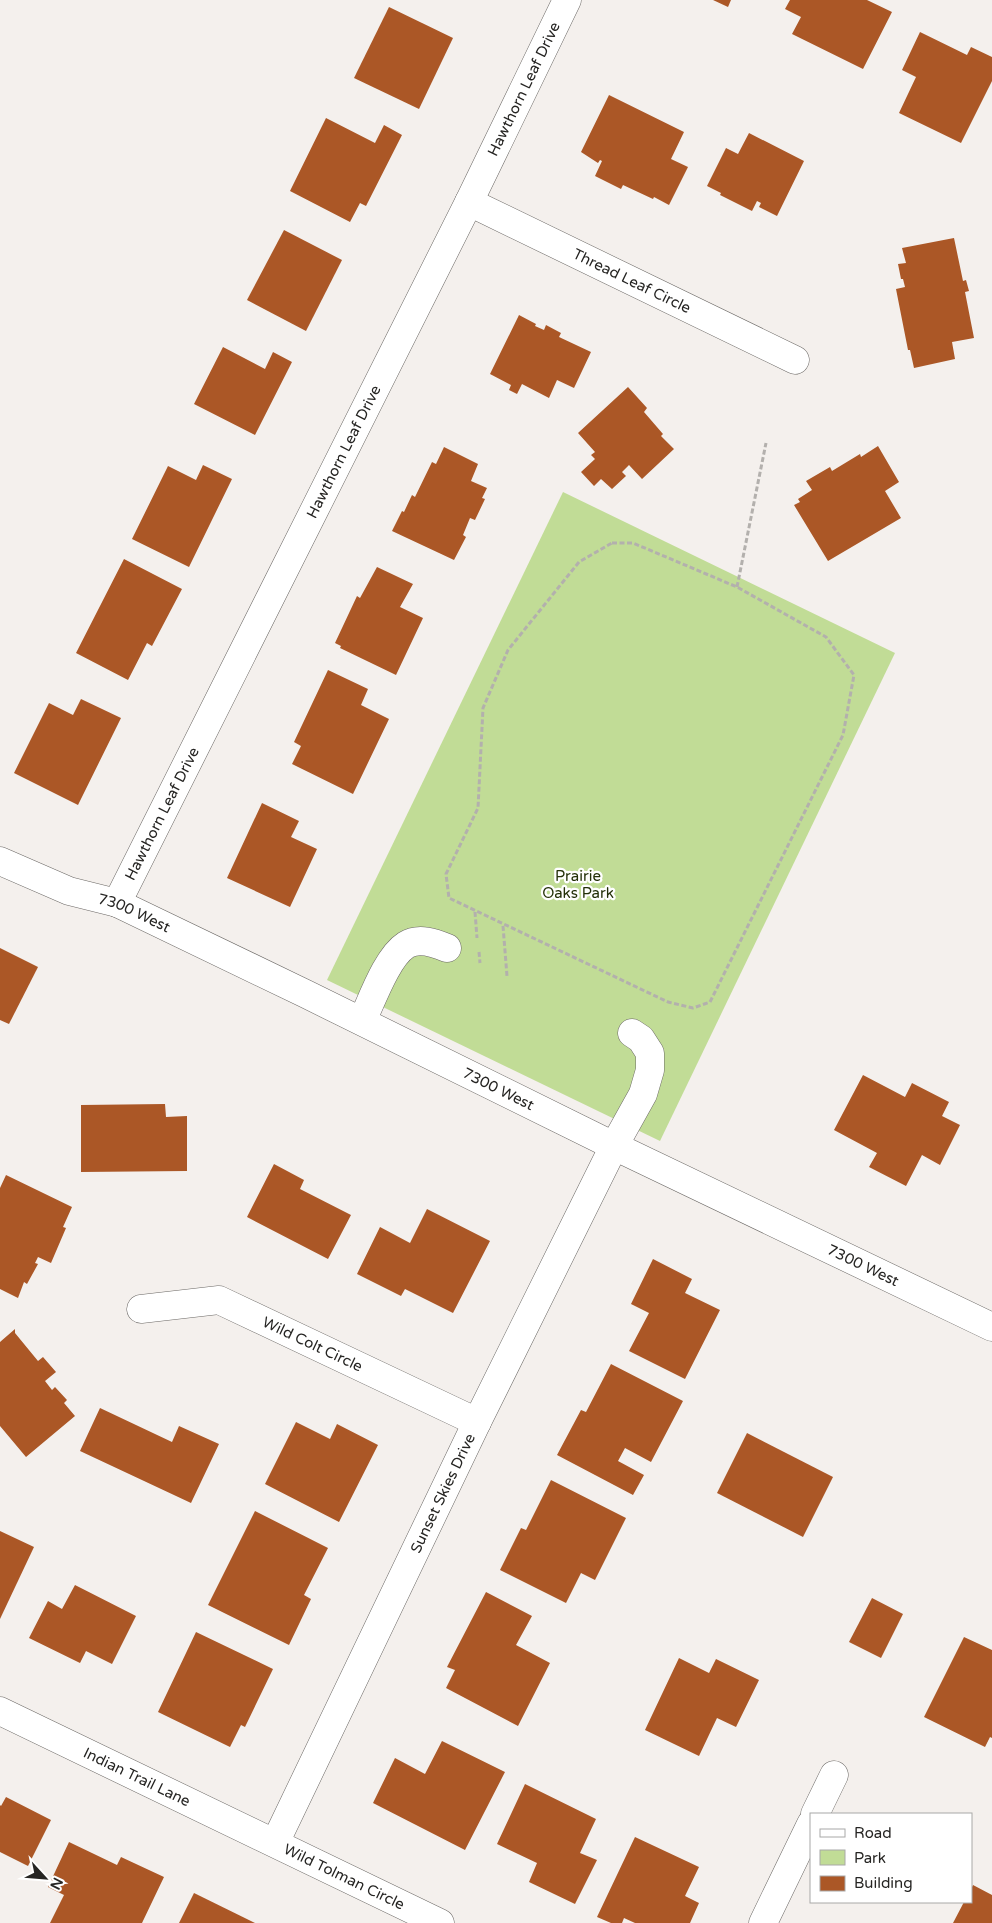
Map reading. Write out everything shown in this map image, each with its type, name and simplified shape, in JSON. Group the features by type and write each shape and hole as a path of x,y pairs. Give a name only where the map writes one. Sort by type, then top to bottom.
{"street":[{"name":"Hawthorn Leaf Drive","path":"117,903 469,202 567,0"},
{"name":"Thread Leaf Circle","path":"469,202 794,360"},
{"name":"7300 West","path":"0,861 69,891 117,903 362,1021 614,1146 992,1327"},
{"path":"362,1021 395,956 407,944 433,942 447,948"},
{"name":"Sunset Skies Drive","path":"275,1843 477,1422 614,1146 643,1094 650,1070 650,1053 641,1040 632,1033"},
{"name":"Wild Colt Circle","path":"141,1309 219,1300 477,1422"},
{"name":"Indian Trail Lane","path":"0,1711 275,1843"},
{"path":"815,1813 834,1775"},
{"path":"763,1923 810,1826"},
{"name":"Wild Tolman Circle","path":"275,1843 440,1923"}],"path":[{"path":"737,588 766,443"},
{"path":"612,543 633,543 737,588 826,637 854,675 843,735 710,1002 693,1008 668,1002 503,925 449,898 446,874 478,808 483,708 508,650 579,562 612,543"},
{"path":"503,925 508,976"}],"green space":[{"name":"Prairie Oaks Park","path":"563,492 895,653 660,1141 327,980"}],"building":[{"path":"713,0 731,0 728,7"},
{"path":"790,0 867,0 892,12 863,69 792,34 801,17 785,9"},
{"path":"389,7 453,38 419,109 354,78"},
{"path":"920,32 967,55 971,47 992,57 992,81 961,143 899,113 916,77 902,70"},
{"path":"609,95 684,132 671,159 688,167 669,205 623,185 621,189 595,176 602,161 600,160 598,163 581,152"},
{"path":"326,118 375,143 384,125 402,135 366,206 360,203 350,222 290,191"},
{"path":"749,133 804,161 777,216 759,207 761,203 757,201 752,211 720,195 721,193 707,186 726,148 738,154"},
{"path":"284,230 342,260 306,331 247,300"},
{"path":"954,238 963,281 966,280 969,291 965,292 974,338 952,342 955,359 914,368 910,350 908,350 896,289 905,287 898,264 906,263 902,248"},
{"path":"519,315 544,330 546,325 561,333 559,337 591,352 574,388 557,380 549,398 522,384 517,394 509,390 511,385 490,374"},
{"path":"223,347 265,369 273,352 292,362 255,435 194,404"},
{"path":"628,387 647,408 644,412 663,434 661,436 674,449 642,479 629,465 622,472 626,476 612,489 601,479 594,486 581,472 595,459 591,455 595,452 578,433"},
{"path":"878,446 899,482 885,491 901,518 828,561 794,505 800,502 798,499 812,490 806,481 830,467 832,471 860,454 861,457"},
{"path":"444,447 478,464 471,481 487,488 482,498 485,499 475,520 470,518 463,535 466,537 454,560 392,531 412,495 415,497 432,462 436,464"},
{"path":"203,465 232,479 189,567 132,539 168,466 196,480"},
{"path":"124,559 182,589 152,646 147,643 128,680 76,653"},
{"path":"377,567 413,584 400,607 423,618 396,675 340,648 341,646 335,643 357,596 360,598"},
{"path":"328,670 368,689 361,705 389,719 353,794 292,764 301,746 294,742"},
{"path":"81,699 121,718 78,805 14,773 49,703 73,715"},
{"path":"262,803 299,821 291,837 317,849 290,907 227,878"},
{"path":"0,948 38,967 9,1024 0,1020"},
{"path":"863,1075 905,1097 912,1083 949,1102 942,1116 960,1125 940,1165 922,1155 906,1186 869,1167 877,1153 834,1130"},
{"path":"165,1104 166,1117 187,1116 187,1171 81,1172 81,1105"},
{"path":"274,1164 304,1180 300,1189 351,1215 328,1259 247,1217"},
{"path":"6,1175 72,1207 63,1227 66,1228 51,1263 38,1257 35,1263 38,1264 27,1284 24,1282 18,1298 0,1289 0,1188"},
{"path":"427,1209 490,1241 453,1313 405,1289 401,1296 357,1274 380,1227 410,1243"},
{"path":"653,1259 692,1279 685,1293 720,1310 685,1379 629,1351 649,1313 631,1304"},
{"path":"15,1329 15,1333 38,1361 43,1357 56,1372 45,1381 52,1390 55,1387 67,1400 64,1403 75,1416 26,1457 0,1426 0,1342"},
{"path":"611,1364 683,1401 651,1462 625,1448 618,1461 644,1475 633,1495 557,1455 581,1410 586,1412"},
{"path":"100,1408 172,1442 179,1426 219,1444 191,1503 80,1451"},
{"path":"296,1422 330,1439 337,1424 378,1445 339,1522 265,1484"},
{"path":"747,1433 833,1477 803,1537 717,1493"},
{"path":"551,1480 626,1518 595,1580 581,1573 566,1603 500,1570 521,1528 526,1530"},
{"path":"255,1511 328,1548 304,1595 311,1599 289,1645 208,1605"},
{"path":"0,1531 34,1547 0,1619"},
{"path":"75,1585 136,1616 112,1664 86,1651 80,1663 29,1638 48,1601 62,1609"},
{"path":"486,1592 532,1616 516,1645 550,1663 518,1726 446,1688 455,1670 447,1667"},
{"path":"872,1598 903,1614 881,1658 849,1642"},
{"path":"196,1632 273,1669 245,1727 241,1725 230,1747 158,1712"},
{"path":"964,1637 992,1650 992,1738 990,1737 985,1747 924,1717"},
{"path":"679,1658 709,1673 716,1659 759,1680 736,1727 717,1718 699,1756 645,1730"},
{"path":"442,1741 505,1772 465,1850 373,1803 395,1758 425,1774"},
{"path":"525,1784 596,1819 580,1853 597,1860 575,1904 529,1882 537,1863 497,1844"},
{"path":"6,1797 51,1820 28,1866 0,1852 0,1805"},
{"path":"635,1837 699,1867 685,1896 699,1903 690,1923 635,1923 624,1918 622,1923 611,1923 597,1917"},
{"path":"69,1842 117,1865 121,1857 164,1877 142,1923 50,1923 64,1895 48,1887"},
{"path":"973,1885 992,1895 992,1923 953,1923 963,1903 972,1903"},
{"path":"194,1893 255,1923 179,1923"}]}
